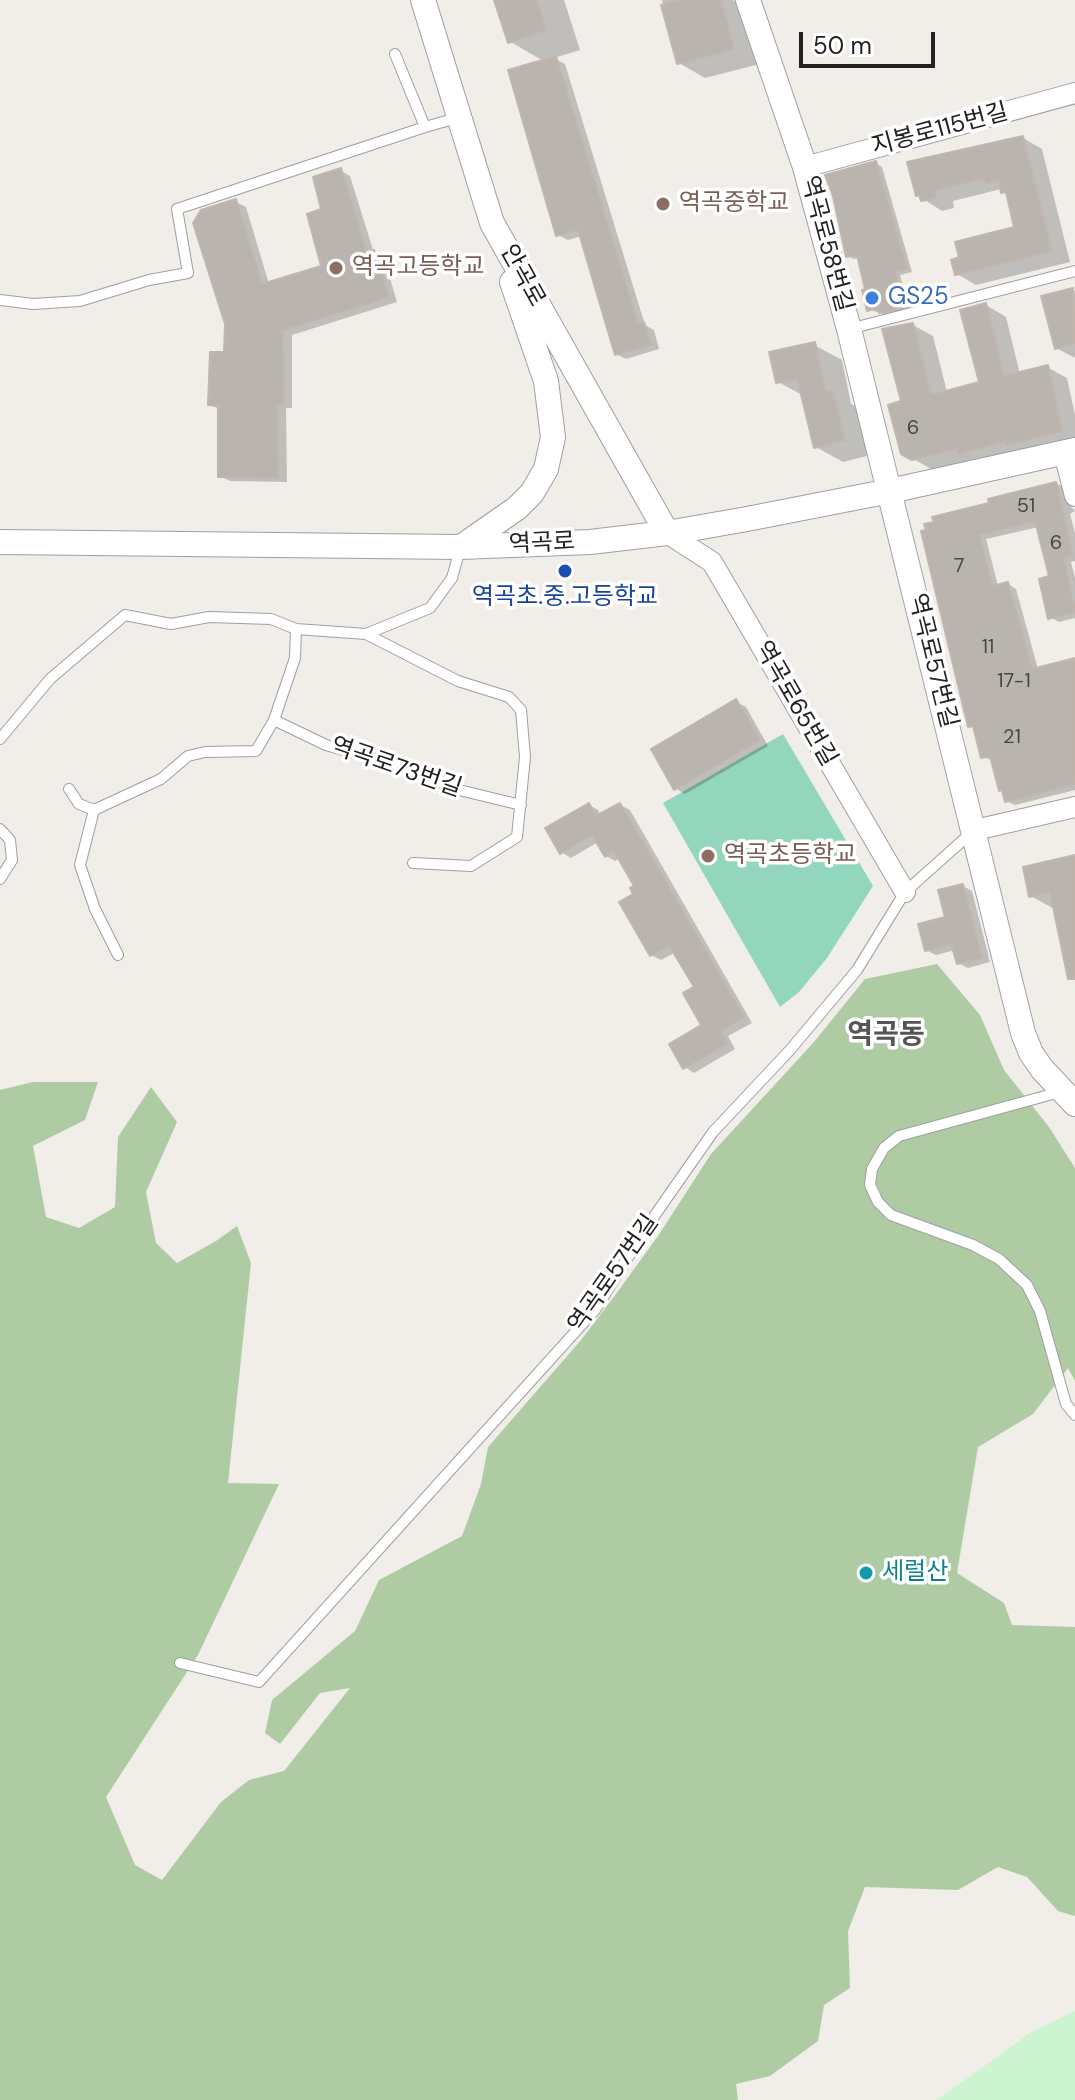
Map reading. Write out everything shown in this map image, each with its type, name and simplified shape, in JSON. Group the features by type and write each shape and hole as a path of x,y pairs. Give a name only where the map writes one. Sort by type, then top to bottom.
{"street":[{"name":"안곡로","path":"423,0 492,223 667,533"},
{"name":"역곡로58번길","path":"748,0 805,167 890,491"},
{"name":"지봉로115번길","path":"805,167 1075,93"},
{"path":"460,547 517,508 532,493 546,469 553,437 546,381 492,223"},
{"path":"1070,451 1075,496"},
{"name":"역곡로","path":"0,542 460,547 590,542 667,533 890,491 1070,451"},
{"name":"역곡로57번길","path":"890,491 1023,1033 1031,1053 1068,1098"},
{"name":"역곡로65번길","path":"667,533 712,562 905,892"},
{"path":"975,830 1075,807"}],"lane":[{"path":"395,54 425,127"},
{"path":"0,300 33,304 80,301 149,280 188,273 177,209 458,117"},
{"path":"849,329 1075,271"},
{"path":"366,634 430,608 452,578 460,547"},
{"path":"0,739 50,679 125,615 171,624 209,617 271,619 296,629 366,634 458,681 509,697 521,710 525,757 517,837 471,866 413,863"},
{"path":"69,789 79,804 94,810 161,779 188,756 205,752 256,751 274,720 295,658 296,629"},
{"name":"역곡로73번길","path":"274,720 326,745 425,774 455,789 521,805"},
{"path":"94,810 80,865 95,909 118,955"},
{"path":"0,829 10,840 12,860 0,879"},
{"name":"역곡로57번길","path":"180,1663 259,1682 595,1310 648,1225 713,1132 790,1050 857,970 905,892 975,830"},
{"path":"1068,1098 899,1136 884,1148 872,1169 870,1185 878,1202 891,1215 973,1245 999,1259 1027,1285 1040,1311 1066,1404 1075,1415"}],"green space":[{"path":"783,734 873,886 827,958 799,992 780,1007 663,803"},
{"path":"937,964 980,1015 1004,1070 1049,1127 1075,1168 1075,1381 1068,1368 1033,1414 978,1447 957,1573 1004,1603 1012,1625 1075,1627 1075,1916 1058,1911 1027,1877 998,1867 958,1890 865,1887 848,1931 850,1988 824,2005 818,2041 770,2076 736,2084 738,2100 0,2100 0,1090 33,1082 98,1082 85,1120 33,1146 46,1217 79,1228 115,1207 118,1137 151,1087 177,1122 146,1192 156,1243 177,1263 237,1226 251,1263 228,1483 279,1484 198,1655 106,1797 135,1865 162,1880 221,1802 249,1780 284,1771 350,1688 320,1693 280,1744 265,1733 272,1700 355,1631 379,1580 462,1536 481,1484 488,1447 581,1340 658,1236 711,1154 814,1042 865,979"},
{"path":"1075,2011 1075,2100 937,2100 1030,2033"}],"building":[{"path":"494,0 537,0 546,30 508,43"},
{"path":"679,0 721,0 734,49 677,64 661,5"},
{"path":"556,56 638,324 644,322 651,345 615,355 578,230 556,236 508,70"},
{"path":"1023,136 1052,251 955,275 951,260 959,257 955,242 1014,227 1006,192 1001,193 999,180 986,183 984,178 934,191 936,198 921,201 919,195 916,196 907,162"},
{"path":"876,161 907,269 895,272 904,307 879,313 878,308 867,311 857,255 846,257 833,196 825,175"},
{"path":"341,168 367,253 374,250 389,297 283,330 284,404 277,404 278,478 218,477 218,406 208,405 210,352 224,352 225,324 193,223 201,210 236,199 262,284 321,266 307,214 321,209 313,177"},
{"path":"1073,288 1075,343 1055,349 1041,296"},
{"path":"986,303 1004,376 1048,365 1062,431 1007,445 1006,441 958,454 957,448 912,460 901,454 888,405 901,401 882,329 913,323 931,395 979,382 960,310"},
{"path":"815,342 826,392 833,391 845,440 814,448 797,378 776,383 769,352"},
{"path":"1056,482 1073,555 1064,558 1075,612 1048,619 1039,579 1049,576 1035,521 979,535 992,586 1008,582 1032,669 1075,658 1075,784 1005,802 990,756 981,758 973,726 968,727 921,531 926,530 924,524 934,522 932,517"},
{"path":"736,699 760,740 674,790 651,749"},
{"path":"589,803 596,816 620,803 744,1017 720,1031 727,1044 683,1069 669,1044 701,1025 683,993 694,987 669,945 650,956 619,902 633,894 630,888 634,886 614,851 605,857 592,835 560,854 545,828"},
{"path":"1075,855 1075,979 1068,979 1050,892 1029,897 1023,867"},
{"path":"963,884 982,958 957,964 951,944 925,951 918,924 945,917 938,890"}],"place":[{"name":"역곡중학교","path":"663,204"},
{"name":"역곡고등학교","path":"336,268"},
{"name":"GS25","path":"872,298"},
{"name":"역곡초.중.고등학교","path":"565,571"},
{"name":"역곡초등학교","path":"708,856"},
{"name":"세럴산","path":"866,1573"}],"district":[{"name":"역곡동","path":"886,1036"}]}
